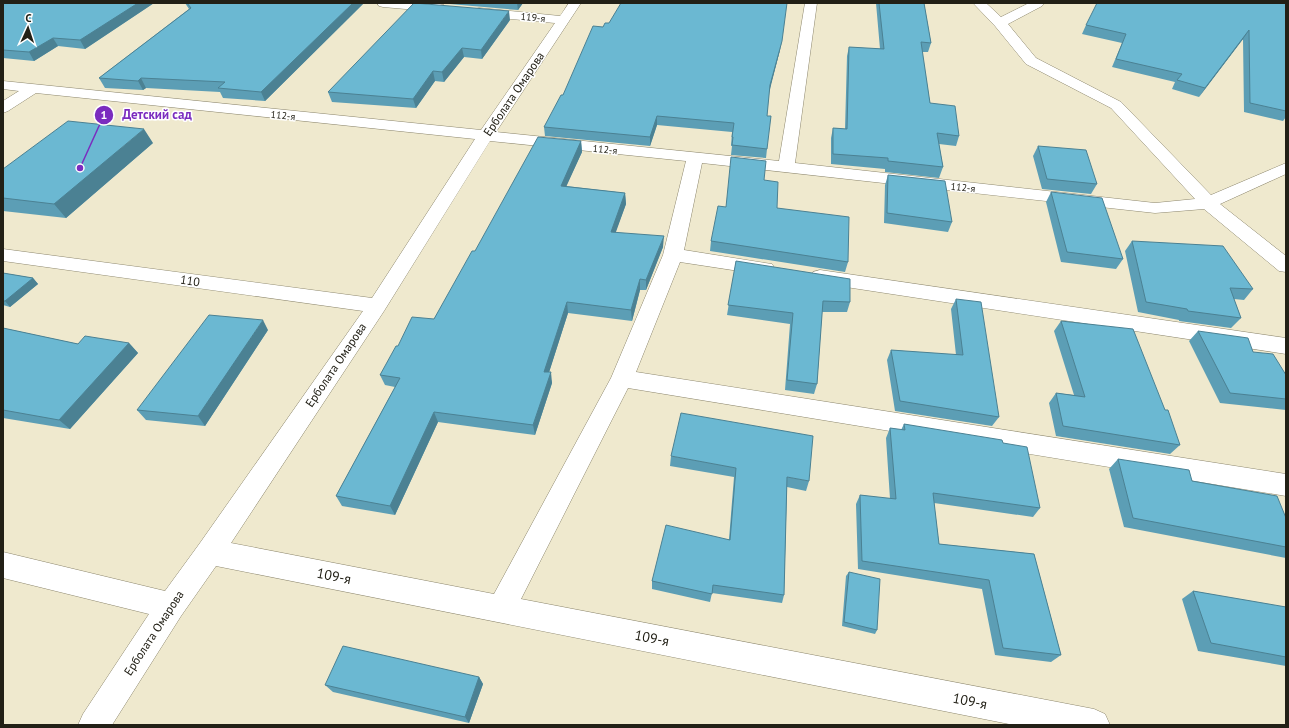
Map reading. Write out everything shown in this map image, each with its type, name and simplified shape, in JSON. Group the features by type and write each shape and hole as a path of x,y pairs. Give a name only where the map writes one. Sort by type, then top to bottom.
{"street":[{"path":"383,3 454,10"},
{"name":"Ерболата Омарова","path":"94,725 171,606 210,552 376,306 485,136 575,3"},
{"path":"786,167 811,3"},
{"path":"979,3 1000,23 1031,61 1116,105 1208,203 1286,266"},
{"path":"1000,23 1038,3"},
{"name":"119-я","path":"469,11 563,20"},
{"name":"112-я","path":"3,85 695,159 786,167 1155,208 1208,203 1286,168"},
{"path":"3,108 34,88"},
{"path":"501,609 622,378 673,255 695,159"},
{"name":"110","path":"3,255 376,306"},
{"path":"673,255 1286,346"},
{"path":"622,378 1286,485"},
{"name":"109-я","path":"210,552 1094,725"},
{"path":"3,565 171,606"}],"building":[{"path":"3,3 138,3 80,40 53,38 29,52 3,50"},
{"path":"187,3 353,3 261,92 218,88 225,82 141,78 138,81 99,78 191,8"},
{"path":"414,3 509,11 481,50 462,48 442,72 433,71 413,99 328,92"},
{"path":"621,3 787,3 782,41 770,85 767,116 771,116 767,149 732,145 734,123 657,116 650,137 544,127 561,95 563,95 593,26 603,27 605,23 609,23"},
{"path":"879,3 924,3 931,43 921,42 930,103 955,106 959,136 937,133 943,167 888,161 888,158 833,154 833,128 847,129 849,47 884,49"},
{"path":"1097,3 1286,3 1286,111 1250,103 1249,30 1205,88 1177,80 1182,74 1116,59 1126,34 1086,25"},
{"path":"68,121 144,129 54,204 3,198 3,169"},
{"path":"538,137 581,141 561,186 625,193 611,232 664,236 646,280 640,279 631,310 567,302 544,372 551,372 533,425 434,412 390,506 336,496 400,378 380,375 396,346 398,346 412,317 434,319 472,251 475,251"},
{"path":"1038,146 1086,150 1097,184 1047,179"},
{"path":"731,157 766,161 764,180 778,182 777,208 849,217 848,262 711,241 718,206 726,207"},
{"path":"888,175 945,181 952,222 887,213"},
{"path":"1051,192 1102,198 1123,259 1067,252"},
{"path":"1132,241 1223,246 1253,289 1230,288 1241,318 1188,311 1187,309 1146,302"},
{"path":"736,261 850,279 850,302 823,301 817,384 787,380 793,313 728,305"},
{"path":"3,273 33,278 5,301 3,301"},
{"path":"956,299 981,302 999,417 900,401 891,350 963,355"},
{"path":"209,315 263,320 198,416 137,410"},
{"path":"1061,321 1133,329 1165,410 1168,410 1180,445 1063,426 1056,393 1085,397"},
{"path":"3,328 78,344 85,336 129,343 59,420 3,410"},
{"path":"1198,331 1248,338 1253,352 1273,354 1286,375 1286,399 1230,393"},
{"path":"681,413 813,436 809,481 787,477 784,595 713,585 712,594 652,581 666,525 730,540 736,468 671,456"},
{"path":"904,424 1002,440 1003,443 1027,447 1040,508 933,493 939,544 1034,554 1061,655 1003,648 989,580 862,561 860,495 896,499 890,428 905,430"},
{"path":"1118,459 1189,470 1192,481 1277,496 1286,518 1286,547 1133,518"},
{"path":"849,572 880,579 877,630 844,622"},
{"path":"1193,591 1286,607 1286,657 1211,643"},
{"path":"343,646 479,677 465,717 325,685"}],"place":[{"name":"Детский сад","path":"80,168"}]}
